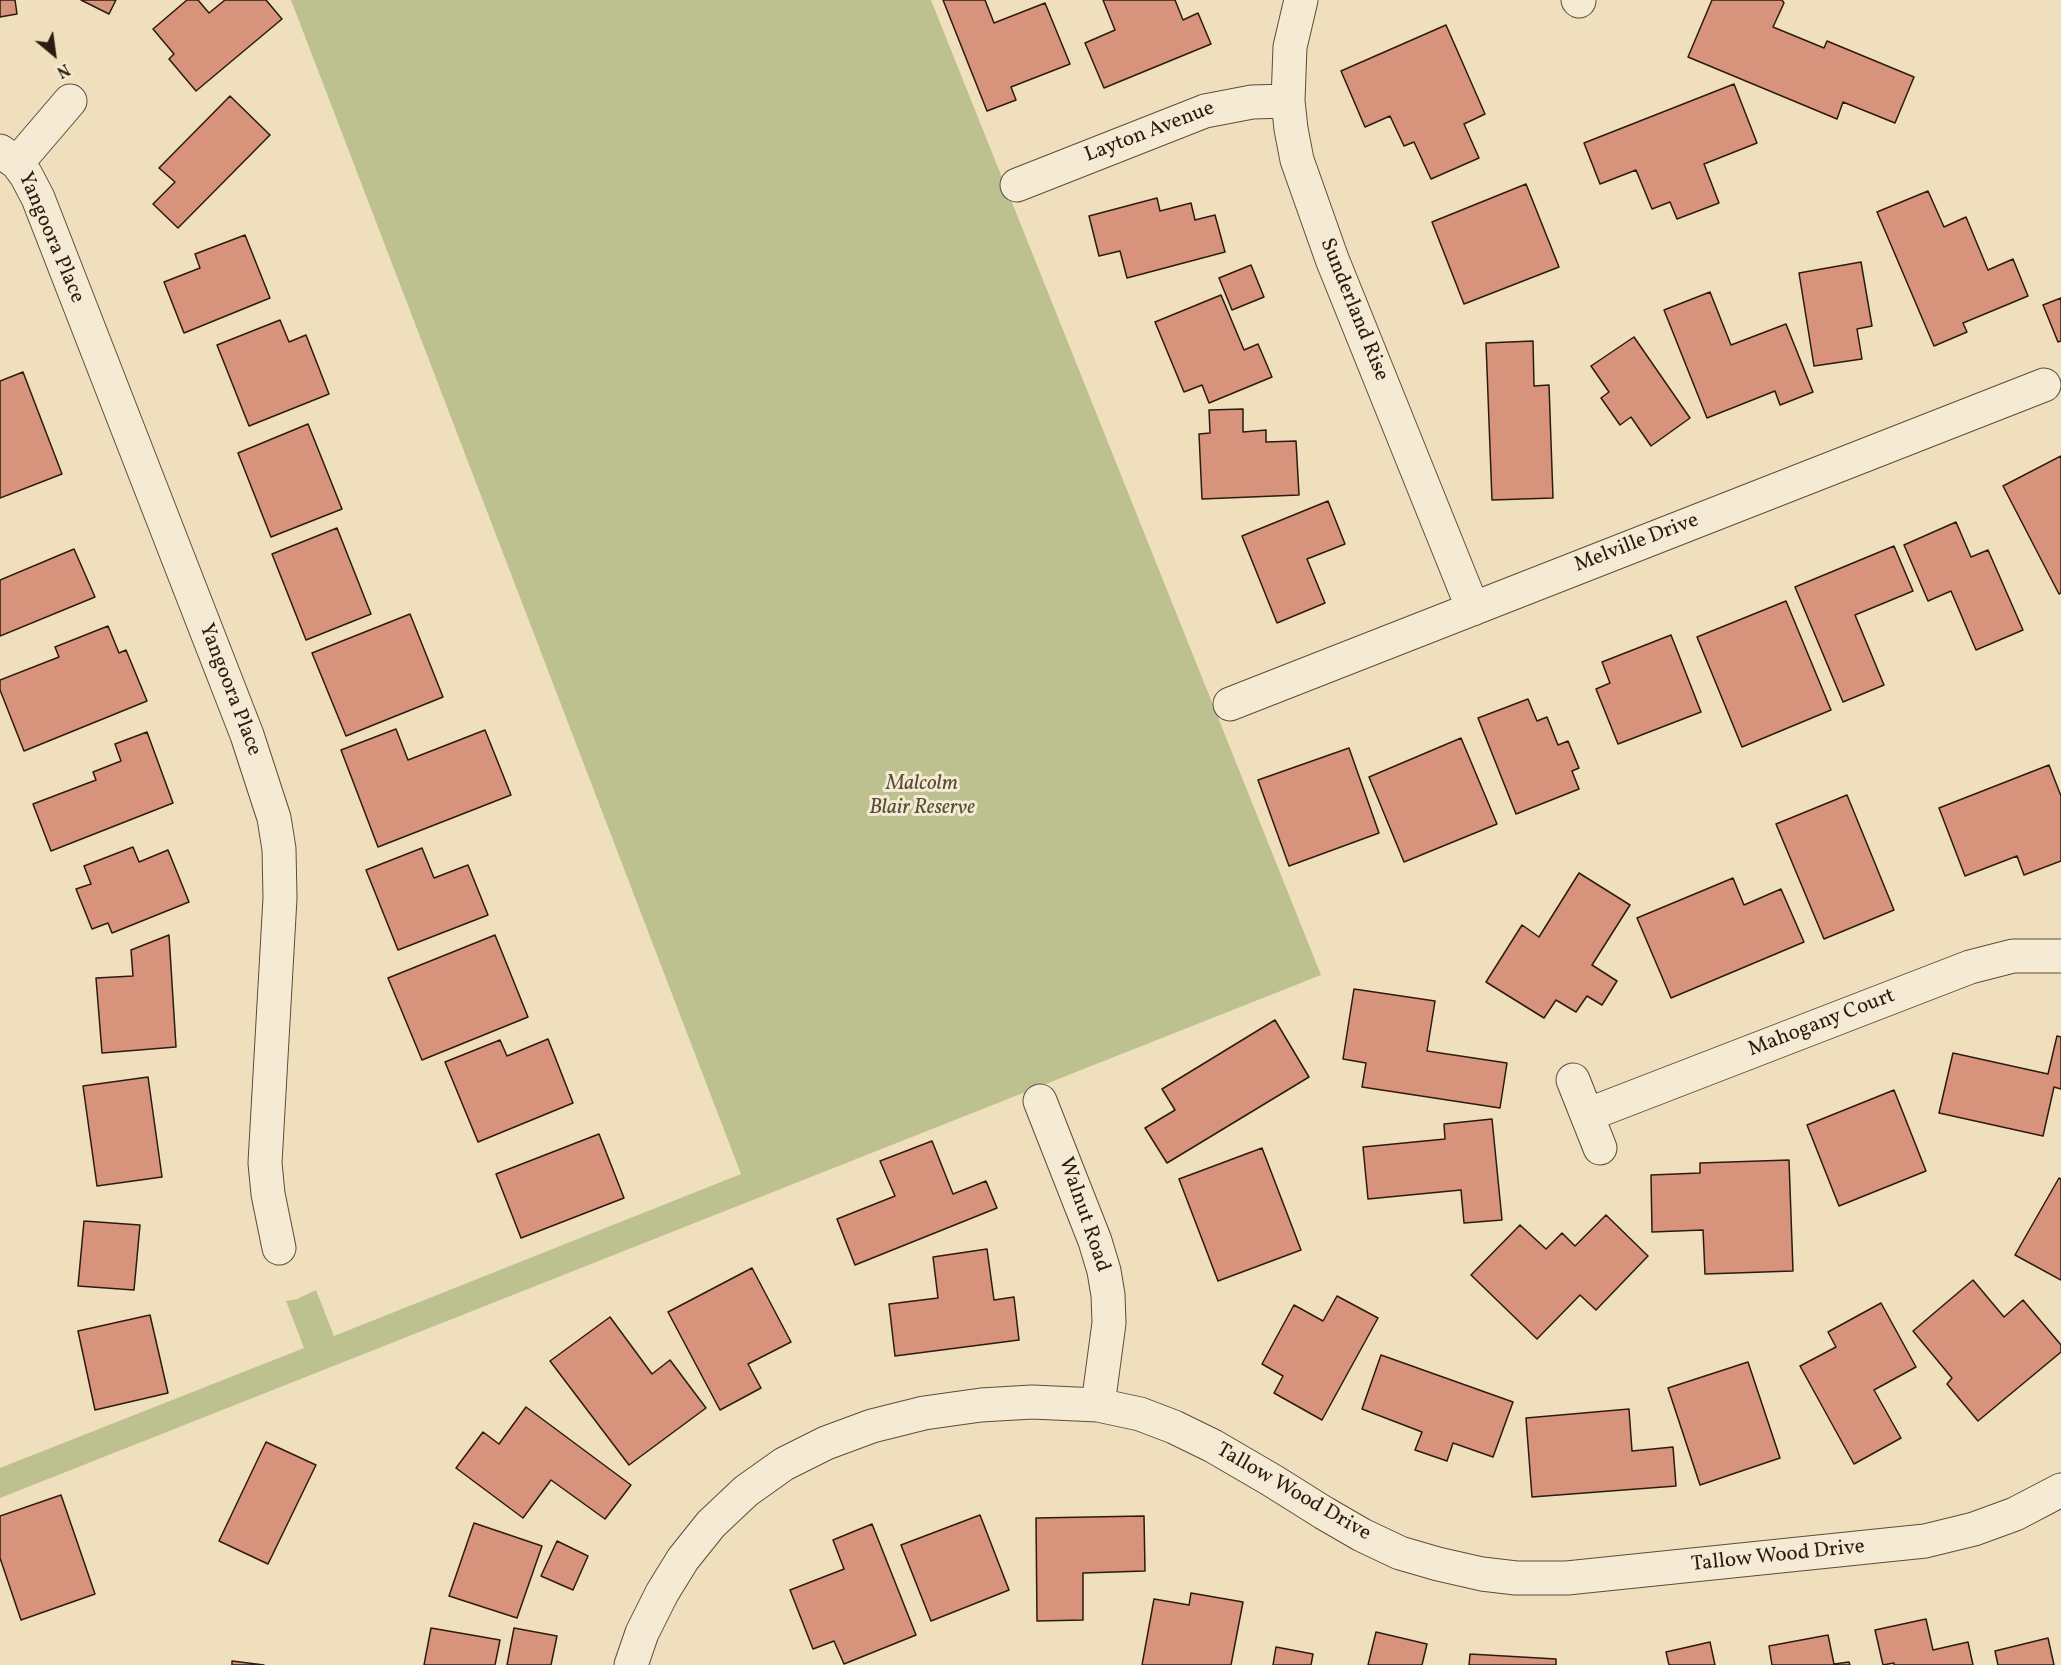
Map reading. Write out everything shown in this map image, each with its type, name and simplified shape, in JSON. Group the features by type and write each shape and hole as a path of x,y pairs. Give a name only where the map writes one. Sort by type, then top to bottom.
{"street":[{"name":"Sunderland Rise","path":"1301,0 1290,47 1288,101 1291,129 1307,192 1473,609"},
{"name":"Yangoora Place","path":"70,101 9,157 26,175 38,198 247,735 274,818 279,849 280,898 265,1163 267,1194 279,1248"},
{"name":"Layton Avenue","path":"1017,184 1205,111 1252,102 1288,101"},
{"name":"Melville Drive","path":"1230,704 2044,385"},
{"name":"Mahogany Court","path":"1587,1115 1970,967 2013,956 2061,956"},
{"path":"1573,1080 1600,1148"},
{"name":"Walnut Road","path":"1040,1101 1095,1241 1104,1271 1109,1323 1098,1405"},
{"name":"Tallow Wood Drive","path":"631,1665 642,1633 662,1593 683,1559 711,1524 737,1499 784,1464 826,1443 872,1426 924,1413 981,1405 1022,1403 1098,1405 1140,1414 1174,1427 1244,1463 1362,1535 1400,1553 1482,1574 1516,1578 1567,1578 1925,1541 1974,1529 2005,1518 2061,1490"}],"green space":[{"name":"Malcolm Blair Reserve","path":"291,0 931,0 1321,975 0,1498 0,1468 304,1348 286,1301 297,1299 316,1290 334,1336 741,1174"}],"building":[{"path":"0,0 15,0 17,14 0,17"},
{"path":"81,0 116,0 109,14"},
{"path":"187,0 198,0 209,13 225,0 266,0 282,19 196,91 169,59 174,54 153,29"},
{"path":"943,0 985,0 994,23 1045,3 1070,64 1011,87 1016,100 987,111"},
{"path":"1103,0 1175,0 1183,20 1198,13 1211,44 1104,88 1085,43 1115,30"},
{"path":"1712,0 1782,0 1784,3 1773,27 1824,48 1827,41 1914,77 1895,123 1843,102 1837,119 1688,57"},
{"path":"1446,25 1485,114 1464,124 1479,158 1431,179 1414,142 1404,146 1390,116 1365,127 1341,71"},
{"path":"1734,84 1757,143 1704,164 1719,203 1677,219 1670,202 1652,209 1636,170 1600,184 1584,143"},
{"path":"230,96 270,135 178,228 153,204 175,182 159,168"},
{"path":"1526,184 1559,267 1464,304 1432,222"},
{"path":"1928,191 1944,227 1966,217 1988,270 2013,259 2028,296 1963,323 1967,332 1934,346 1877,212"},
{"path":"1157,198 1160,211 1191,203 1195,220 1215,215 1225,252 1127,278 1120,251 1099,256 1089,216"},
{"path":"245,235 270,298 184,333 164,282 200,268 195,254"},
{"path":"1861,262 1872,326 1857,329 1862,359 1814,366 1799,273"},
{"path":"1251,265 1264,297 1232,310 1219,278"},
{"path":"1710,292 1731,345 1786,324 1813,392 1780,405 1775,391 1707,418 1664,310"},
{"path":"1221,295 1244,350 1258,344 1272,377 1209,403 1202,385 1184,392 1155,322"},
{"path":"2061,298 2061,341 2058,342 2043,305"},
{"path":"280,320 289,342 306,335 329,394 249,426 217,345"},
{"path":"1634,337 1690,418 1651,446 1631,417 1620,425 1601,398 1609,392 1591,366"},
{"path":"1533,341 1534,386 1549,385 1553,498 1492,500 1486,343"},
{"path":"23,372 62,474 0,498 0,381"},
{"path":"1243,409 1243,432 1266,430 1266,442 1296,441 1299,495 1202,499 1199,434 1210,433 1209,410"},
{"path":"308,424 342,509 271,537 238,453"},
{"path":"2061,456 2061,593 2059,594 2003,486"},
{"path":"1328,501 1345,544 1307,559 1325,603 1277,623 1242,536"},
{"path":"1956,522 1971,557 1988,550 2023,630 1976,650 1951,591 1928,601 1904,545"},
{"path":"337,528 371,614 306,640 272,554"},
{"path":"1894,546 1913,591 1855,615 1884,685 1843,702 1795,587"},
{"path":"74,549 95,597 0,636 0,580"},
{"path":"1786,601 1831,710 1742,747 1697,637"},
{"path":"410,614 443,697 346,736 312,653"},
{"path":"108,626 119,653 126,650 147,701 24,751 0,690 0,680 59,657 55,647"},
{"path":"1671,635 1701,712 1618,744 1596,689 1610,683 1602,662"},
{"path":"1528,699 1537,721 1547,717 1558,745 1568,741 1579,768 1572,771 1579,789 1516,814 1478,718"},
{"path":"396,729 408,760 485,730 511,795 378,847 341,750"},
{"path":"147,732 173,803 51,851 33,804 96,780 93,772 121,761 115,744"},
{"path":"1461,738 1497,824 1404,862 1369,777"},
{"path":"1349,748 1379,833 1289,866 1258,780"},
{"path":"2049,765 2061,796 2061,861 2024,875 2017,856 1965,876 1939,808"},
{"path":"1847,795 1894,910 1824,939 1776,824"},
{"path":"133,847 139,862 168,850 189,902 112,933 108,923 92,929 76,889 91,884 84,866"},
{"path":"422,848 434,878 468,865 488,915 398,950 366,870"},
{"path":"1579,873 1630,905 1592,965 1617,981 1602,1005 1587,996 1576,1012 1556,1000 1544,1018 1486,982 1522,925 1539,937"},
{"path":"1733,878 1744,905 1781,889 1804,942 1671,998 1637,918"},
{"path":"169,935 176,1047 102,1053 96,978 133,976 131,950"},
{"path":"495,935 528,1017 422,1060 388,978"},
{"path":"1354,989 1435,1001 1427,1051 1507,1063 1500,1108 1362,1087 1366,1063 1343,1059"},
{"path":"1275,1020 1309,1077 1167,1163 1145,1128 1175,1110 1162,1089"},
{"path":"2057,1036 2061,1037 2061,1089 2054,1087 2043,1136 1939,1113 1953,1053 2048,1074"},
{"path":"548,1039 573,1103 478,1142 445,1062 500,1040 507,1056"},
{"path":"148,1077 162,1177 97,1186 83,1086"},
{"path":"1894,1090 1926,1171 1839,1206 1807,1125"},
{"path":"1492,1119 1502,1220 1464,1223 1461,1190 1368,1199 1363,1147 1445,1139 1444,1124"},
{"path":"599,1134 624,1198 521,1238 496,1174"},
{"path":"932,1141 953,1194 986,1181 997,1208 855,1265 837,1219 895,1196 880,1161"},
{"path":"1262,1148 1301,1250 1218,1281 1179,1179"},
{"path":"1789,1160 1793,1271 1705,1274 1703,1230 1652,1232 1651,1175 1700,1173 1700,1163"},
{"path":"2059,1178 2061,1179 2061,1280 2015,1255"},
{"path":"1606,1215 1648,1256 1596,1310 1580,1295 1537,1339 1471,1275 1520,1225 1546,1249 1562,1233 1575,1246"},
{"path":"84,1221 140,1225 134,1290 78,1286"},
{"path":"987,1249 994,1300 1014,1297 1019,1340 895,1356 889,1304 938,1298 933,1257"},
{"path":"752,1268 791,1342 748,1364 761,1388 720,1410 668,1312"},
{"path":"1973,1280 2004,1317 2023,1300 2061,1345 2061,1352 1978,1421 1947,1384 1952,1378 1913,1331"},
{"path":"1337,1296 1378,1318 1322,1420 1274,1393 1283,1376 1262,1364 1294,1305 1323,1321"},
{"path":"1881,1303 1916,1367 1874,1390 1901,1438 1854,1464 1800,1366 1836,1347 1828,1332"},
{"path":"150,1315 168,1393 95,1410 78,1331"},
{"path":"610,1317 652,1374 670,1360 706,1408 629,1465 550,1361"},
{"path":"1381,1355 1513,1402 1493,1457 1453,1443 1447,1461 1415,1450 1422,1432 1362,1409"},
{"path":"1748,1362 1780,1458 1700,1485 1668,1388"},
{"path":"526,1407 631,1485 605,1519 551,1480 523,1518 456,1468 483,1432 499,1444"},
{"path":"1629,1409 1632,1451 1673,1447 1676,1486 1532,1497 1526,1418"},
{"path":"266,1442 316,1465 268,1564 219,1541"},
{"path":"61,1495 95,1594 21,1620 0,1558 0,1516"},
{"path":"980,1515 1009,1590 931,1621 901,1545"},
{"path":"1144,1516 1145,1571 1083,1573 1083,1620 1037,1621 1036,1518"},
{"path":"474,1523 542,1546 517,1618 449,1596"},
{"path":"872,1524 916,1635 844,1664 834,1641 813,1649 790,1590 844,1569 833,1540"},
{"path":"557,1541 588,1556 573,1590 541,1576"},
{"path":"1191,1593 1243,1602 1231,1665 1142,1665 1154,1599 1189,1605"},
{"path":"1926,1619 1933,1650 1968,1642 1973,1665 1894,1665 1894,1663 1883,1665 1875,1630"},
{"path":"431,1628 500,1640 495,1665 424,1665"},
{"path":"514,1628 557,1636 551,1665 507,1665"},
{"path":"1376,1632 1427,1644 1422,1665 1368,1665"},
{"path":"1828,1635 1834,1664 1849,1662 1850,1665 1772,1665 1769,1646"},
{"path":"2048,1638 2054,1665 1998,1665 1995,1651"},
{"path":"1710,1642 1715,1665 1669,1665 1666,1652"},
{"path":"1276,1647 1313,1654 1311,1665 1273,1665"},
{"path":"1470,1654 1556,1659 1556,1665 1469,1665"},
{"path":"232,1661 264,1665 232,1665"}]}
